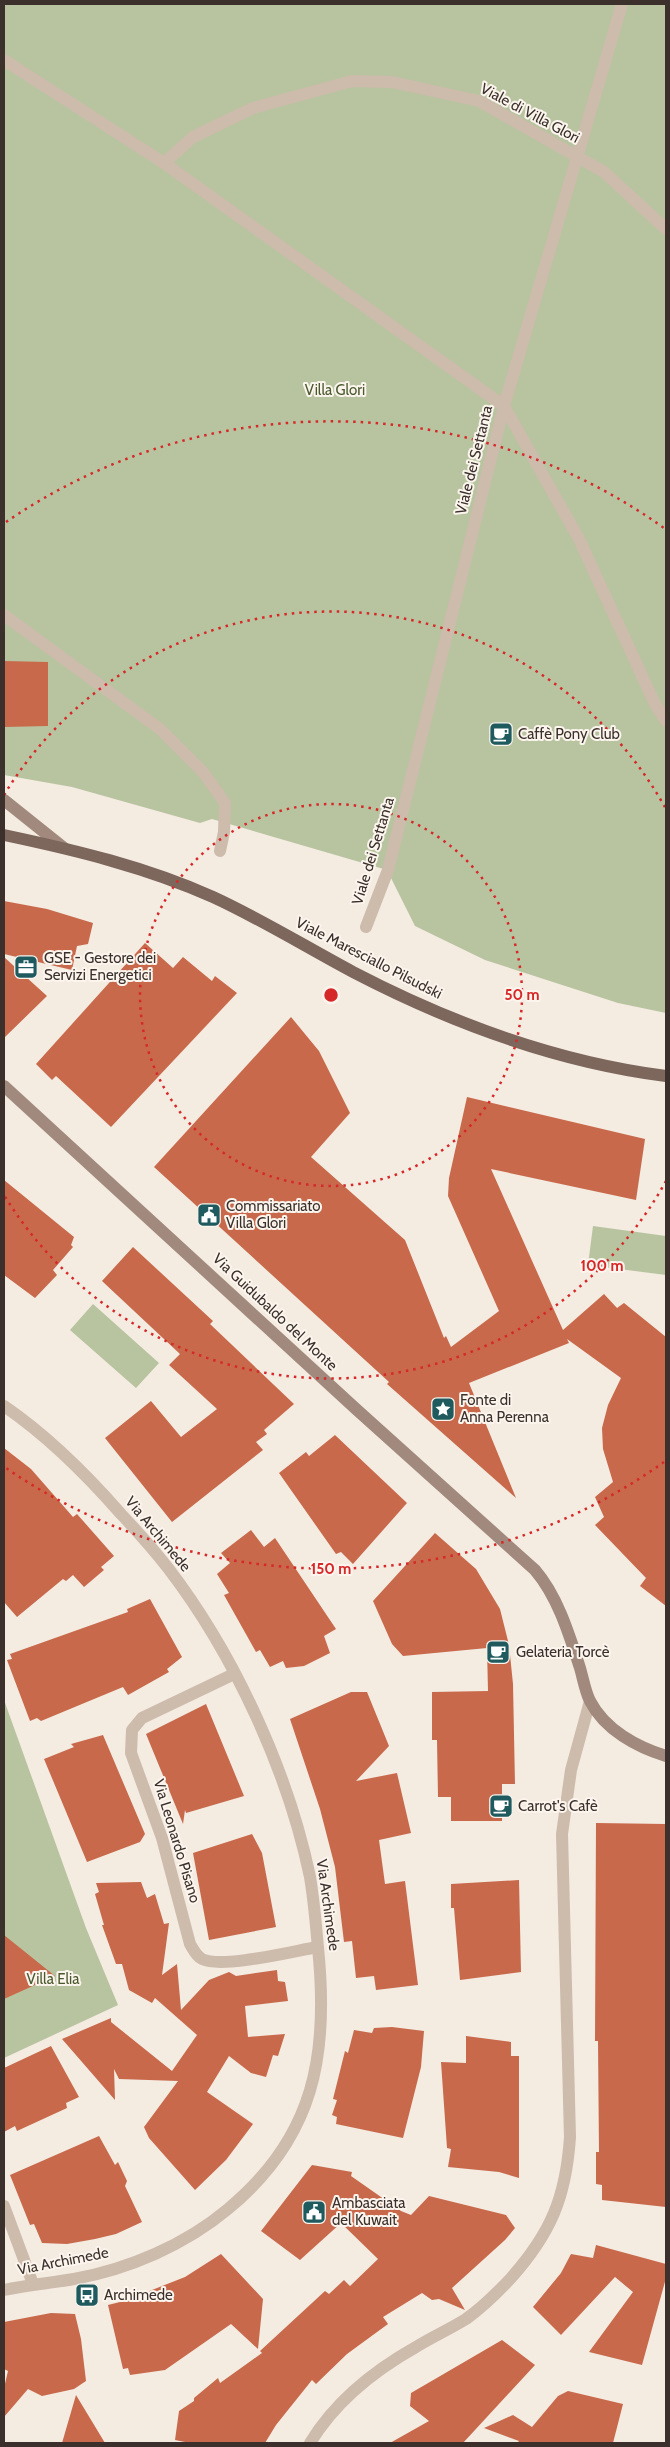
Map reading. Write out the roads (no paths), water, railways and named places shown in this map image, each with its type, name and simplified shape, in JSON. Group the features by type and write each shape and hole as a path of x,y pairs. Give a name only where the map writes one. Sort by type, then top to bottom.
{"main road":[{"name":"Viale Maresciallo Pilsudski","path":"4,834 141,869 212,897 271,926 353,972 422,1005 477,1028 575,1059 666,1076"}],"street":[{"name":"Viale dei Settanta","path":"366,927 388,870 504,406 622,4"},
{"path":"4,60 164,163 504,406 579,539 655,704 666,721"},
{"name":"Viale di Villa Glori","path":"164,163 193,137 253,108 352,81 392,82 479,101 604,172 664,223"},
{"path":"4,615 160,729 203,772 225,803 224,832 220,851"},
{"name":"Viale Maresciallo Pilsudski","path":"4,800 64,848"},
{"name":"Via Guidubaldo del Monte","path":"4,1086 356,1409 525,1560 543,1579 553,1598 569,1636 590,1701"},
{"name":"Via Archimede","path":"4,1406 57,1447 90,1480 167,1566 208,1628 234,1674 275,1764 297,1830 310,1879 323,2011 315,2072 297,2128 270,2166 229,2208 201,2229 169,2247 103,2272 72,2280 33,2284 4,2290"},
{"name":"Via Leonardo Pisano","path":"234,1674 142,1718 132,1730 131,1753 166,1854 190,1944 200,1958 218,1963 318,1947"},
{"path":"590,1701 621,1735 640,1746 666,1756"},
{"path":"310,2443 332,2413 363,2383 408,2352 466,2319 493,2297 541,2241 557,2210 565,2184 570,2138 563,1816 574,1755 590,1701"},
{"path":"4,2206 33,2284"}],"place":[{"name":"Caffè Pony Club","path":"501,734"},
{"name":"GSE - Gestore dei Servizi Energetici","path":"26,967"},
{"name":"Commissariato Villa Glori","path":"209,1215"},
{"name":"Fonte di Anna Perenna","path":"443,1409"},
{"name":"Gelateria Torcè","path":"498,1652"},
{"name":"Carrot's Cafè","path":"501,1806"},
{"name":"Ambasciata del Kuwait","path":"314,2212"},
{"name":"Archimede","path":"87,2295"}],"park label":[{"name":"Villa Glori","path":"335,390"},
{"name":"Villa Elia","path":"53,1979"}]}
